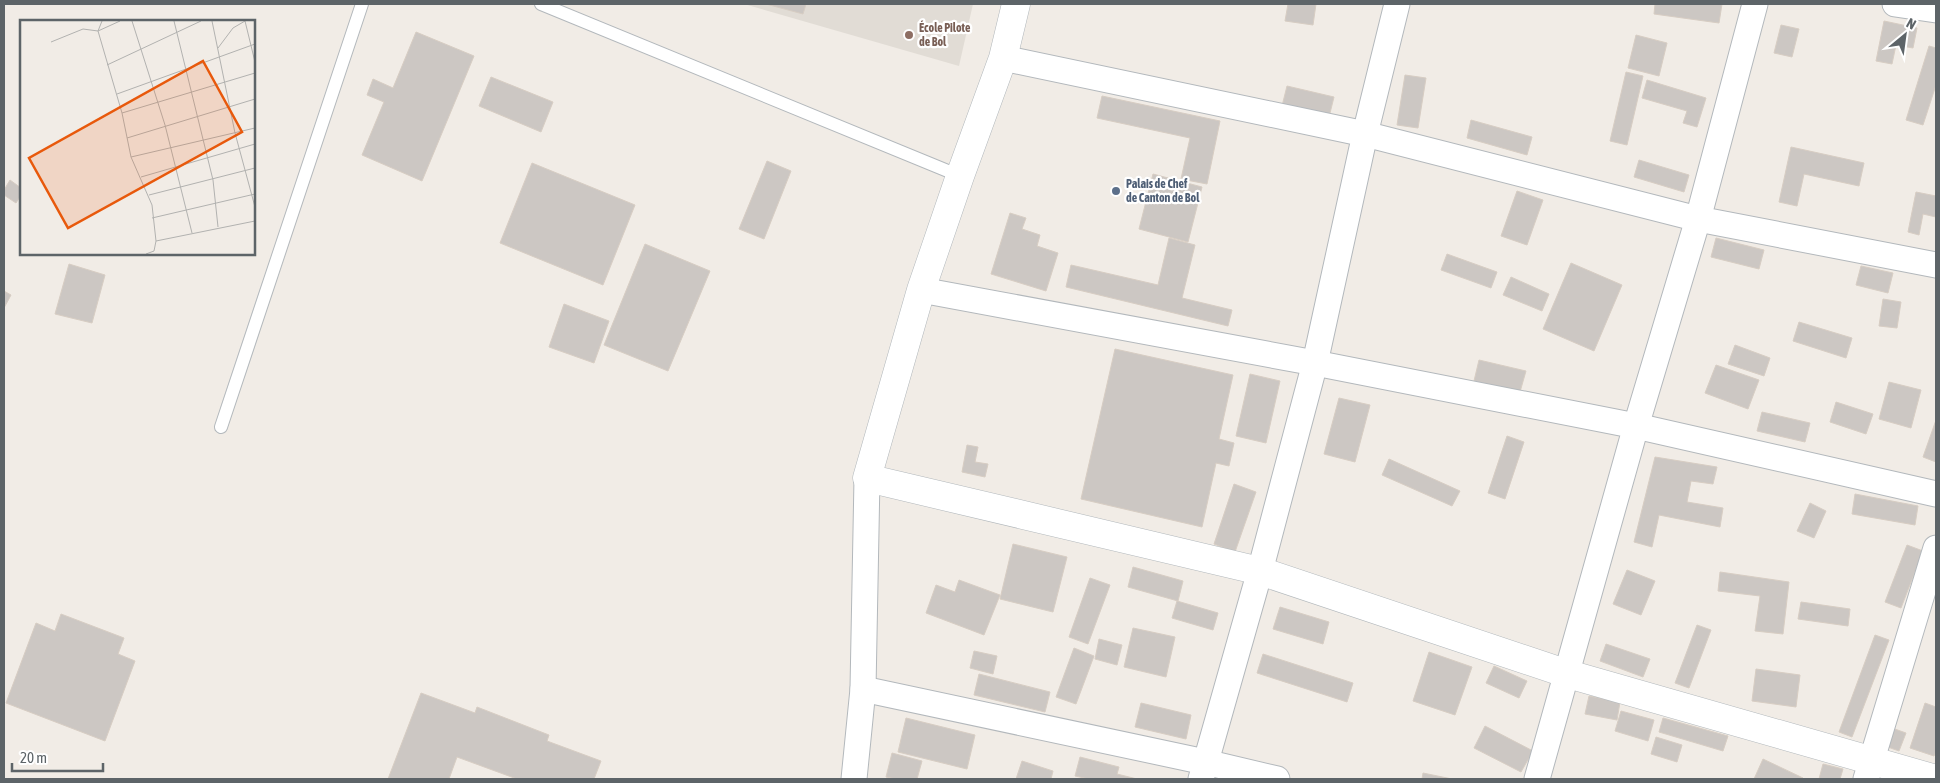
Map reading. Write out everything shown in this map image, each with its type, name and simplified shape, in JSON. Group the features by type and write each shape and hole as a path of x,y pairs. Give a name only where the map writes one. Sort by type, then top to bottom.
{"street":[{"path":"854,779 863,689 867,478 921,290 1003,58 1016,4"},
{"path":"1203,771 1260,571 1314,363 1365,134 1397,4"},
{"path":"1537,779 1636,426 1698,219 1755,4"},
{"path":"1895,4 1936,10"},
{"path":"1003,58 1365,134 1698,219 1936,265"},
{"path":"921,290 1314,363 1636,426 1936,494"},
{"path":"867,478 1260,571 1568,674 1868,770 1936,779"},
{"path":"1868,770 1936,548"},
{"path":"863,689 1203,771 1277,779"}],"lane":[{"path":"221,427 362,4"},
{"path":"541,4 960,176"}],"shaded area":[{"name":"École Pilote de Bol","path":"744,4 973,4 959,66"}],"building":[{"path":"766,4 806,4 803,14"},
{"path":"1288,4 1316,4 1313,25 1285,21"},
{"path":"1655,4 1722,4 1719,23 1654,14"},
{"path":"1884,21 1917,28 1913,48 1896,45 1892,64 1876,61"},
{"path":"1781,25 1799,29 1792,57 1774,53"},
{"path":"416,32 474,56 422,181 362,155 384,102 367,95 373,79 393,88"},
{"path":"1636,35 1667,43 1659,76 1628,68"},
{"path":"1929,46 1936,48 1936,85 1923,125 1906,120"},
{"path":"1626,72 1643,76 1627,145 1610,141"},
{"path":"1405,75 1426,78 1418,128 1397,125"},
{"path":"491,77 553,102 541,132 479,106"},
{"path":"1647,80 1706,98 1697,127 1683,123 1687,111 1642,98"},
{"path":"1287,86 1334,97 1329,117 1282,106"},
{"path":"1102,96 1220,121 1207,184 1181,179 1190,138 1097,118"},
{"path":"1471,120 1532,137 1527,155 1467,138"},
{"path":"1791,147 1864,163 1859,186 1804,174 1797,206 1779,202"},
{"path":"1639,160 1689,175 1684,192 1634,177"},
{"path":"767,161 791,171 764,239 739,229"},
{"path":"532,163 635,205 603,285 500,243"},
{"path":"1153,174 1202,187 1188,242 1139,229"},
{"path":"10,180 20,187 20,197 16,203 4,195 4,190"},
{"path":"1517,191 1543,200 1527,245 1501,236"},
{"path":"1916,192 1936,196 1936,217 1923,214 1919,235 1908,232"},
{"path":"1010,213 1026,218 1022,229 1040,235 1037,246 1058,253 1046,291 991,274"},
{"path":"1169,238 1195,245 1182,298 1232,310 1228,326 1066,287 1071,265 1158,285"},
{"path":"1716,238 1764,250 1759,269 1711,257"},
{"path":"645,244 710,271 668,371 604,345"},
{"path":"1447,254 1497,272 1491,288 1441,270"},
{"path":"1571,263 1622,285 1594,351 1543,329"},
{"path":"69,264 105,275 92,323 55,314"},
{"path":"1861,266 1893,273 1888,293 1856,285"},
{"path":"1511,277 1549,294 1542,311 1503,295"},
{"path":"4,291 11,295 4,308"},
{"path":"1883,299 1901,302 1897,328 1879,326"},
{"path":"564,304 609,321 594,363 549,347"},
{"path":"1799,322 1852,338 1846,358 1793,341"},
{"path":"1735,345 1770,358 1764,376 1728,364"},
{"path":"1115,349 1233,375 1219,439 1234,443 1229,466 1216,463 1202,527 1081,499"},
{"path":"1479,360 1526,371 1520,392 1474,381"},
{"path":"1716,365 1759,380 1748,409 1705,393"},
{"path":"1250,374 1280,381 1266,443 1236,436"},
{"path":"1889,382 1921,390 1911,428 1879,419"},
{"path":"1339,398 1370,405 1355,462 1324,454"},
{"path":"1836,402 1873,414 1866,434 1830,422"},
{"path":"1762,412 1810,423 1805,442 1757,431"},
{"path":"1936,420 1936,462 1923,457"},
{"path":"1507,436 1524,442 1505,499 1488,493"},
{"path":"967,445 978,447 975,462 988,464 985,477 962,472"},
{"path":"1655,457 1717,467 1713,484 1691,481 1687,502 1723,508 1720,527 1659,515 1652,547 1634,542"},
{"path":"1389,459 1460,491 1452,506 1382,475"},
{"path":"1234,484 1256,492 1235,552 1214,544"},
{"path":"1855,494 1918,506 1915,525 1852,514"},
{"path":"1810,503 1826,511 1814,538 1797,531"},
{"path":"1013,544 1067,557 1053,612 1000,599"},
{"path":"1907,545 1923,551 1901,608 1885,602"},
{"path":"1133,567 1183,581 1178,601 1128,587"},
{"path":"1627,570 1655,581 1641,615 1613,604"},
{"path":"1720,572 1789,582 1783,634 1755,631 1760,596 1718,591"},
{"path":"1090,578 1110,585 1088,644 1069,637"},
{"path":"959,580 1000,595 984,635 926,613 936,585 955,592"},
{"path":"1177,601 1218,613 1213,630 1172,618"},
{"path":"1801,602 1850,609 1848,626 1798,619"},
{"path":"1280,607 1329,622 1323,644 1273,629"},
{"path":"61,614 124,638 118,654 135,661 105,741 6,703 36,623 55,631"},
{"path":"1697,625 1711,630 1689,688 1675,683"},
{"path":"1133,628 1175,637 1166,677 1124,667"},
{"path":"1875,635 1889,640 1852,737 1839,732"},
{"path":"1099,639 1122,645 1117,665 1095,659"},
{"path":"1606,644 1650,659 1643,677 1600,661"},
{"path":"1074,648 1094,656 1076,704 1056,697"},
{"path":"974,651 997,656 993,674 970,668"},
{"path":"1429,652 1472,667 1455,715 1413,701"},
{"path":"1263,654 1353,683 1347,702 1257,673"},
{"path":"1494,666 1527,681 1519,698 1486,683"},
{"path":"1756,669 1800,675 1796,707 1752,701"},
{"path":"979,674 1050,692 1045,712 974,695"},
{"path":"421,693 475,713 477,707 549,735 547,741 601,761 594,779 517,779 457,757 449,779 388,779"},
{"path":"1589,696 1620,702 1617,720 1585,714"},
{"path":"1141,703 1191,715 1186,739 1135,727"},
{"path":"1925,703 1936,707 1936,751 1934,756 1910,748"},
{"path":"1621,711 1654,720 1648,741 1615,731"},
{"path":"906,718 975,735 967,769 898,752"},
{"path":"1663,718 1728,736 1723,751 1659,732"},
{"path":"1485,726 1533,751 1521,772 1474,748"},
{"path":"1892,728 1906,733 1899,751 1885,746"},
{"path":"1656,737 1682,745 1677,762 1651,754"},
{"path":"892,753 922,761 917,779 886,777"},
{"path":"1080,757 1119,767 1117,774 1137,779 1089,779 1075,776"},
{"path":"1763,759 1803,778 1754,779"},
{"path":"1022,761 1053,771 1051,779 1016,779"},
{"path":"1823,764 1843,769 1840,779 1819,779"},
{"path":"1423,773 1452,779 1422,779"}],"place":[{"name":"École Pilote de Bol","path":"909,35"},
{"name":"Palais de Chef de Canton de Bol","path":"1116,191"}]}
